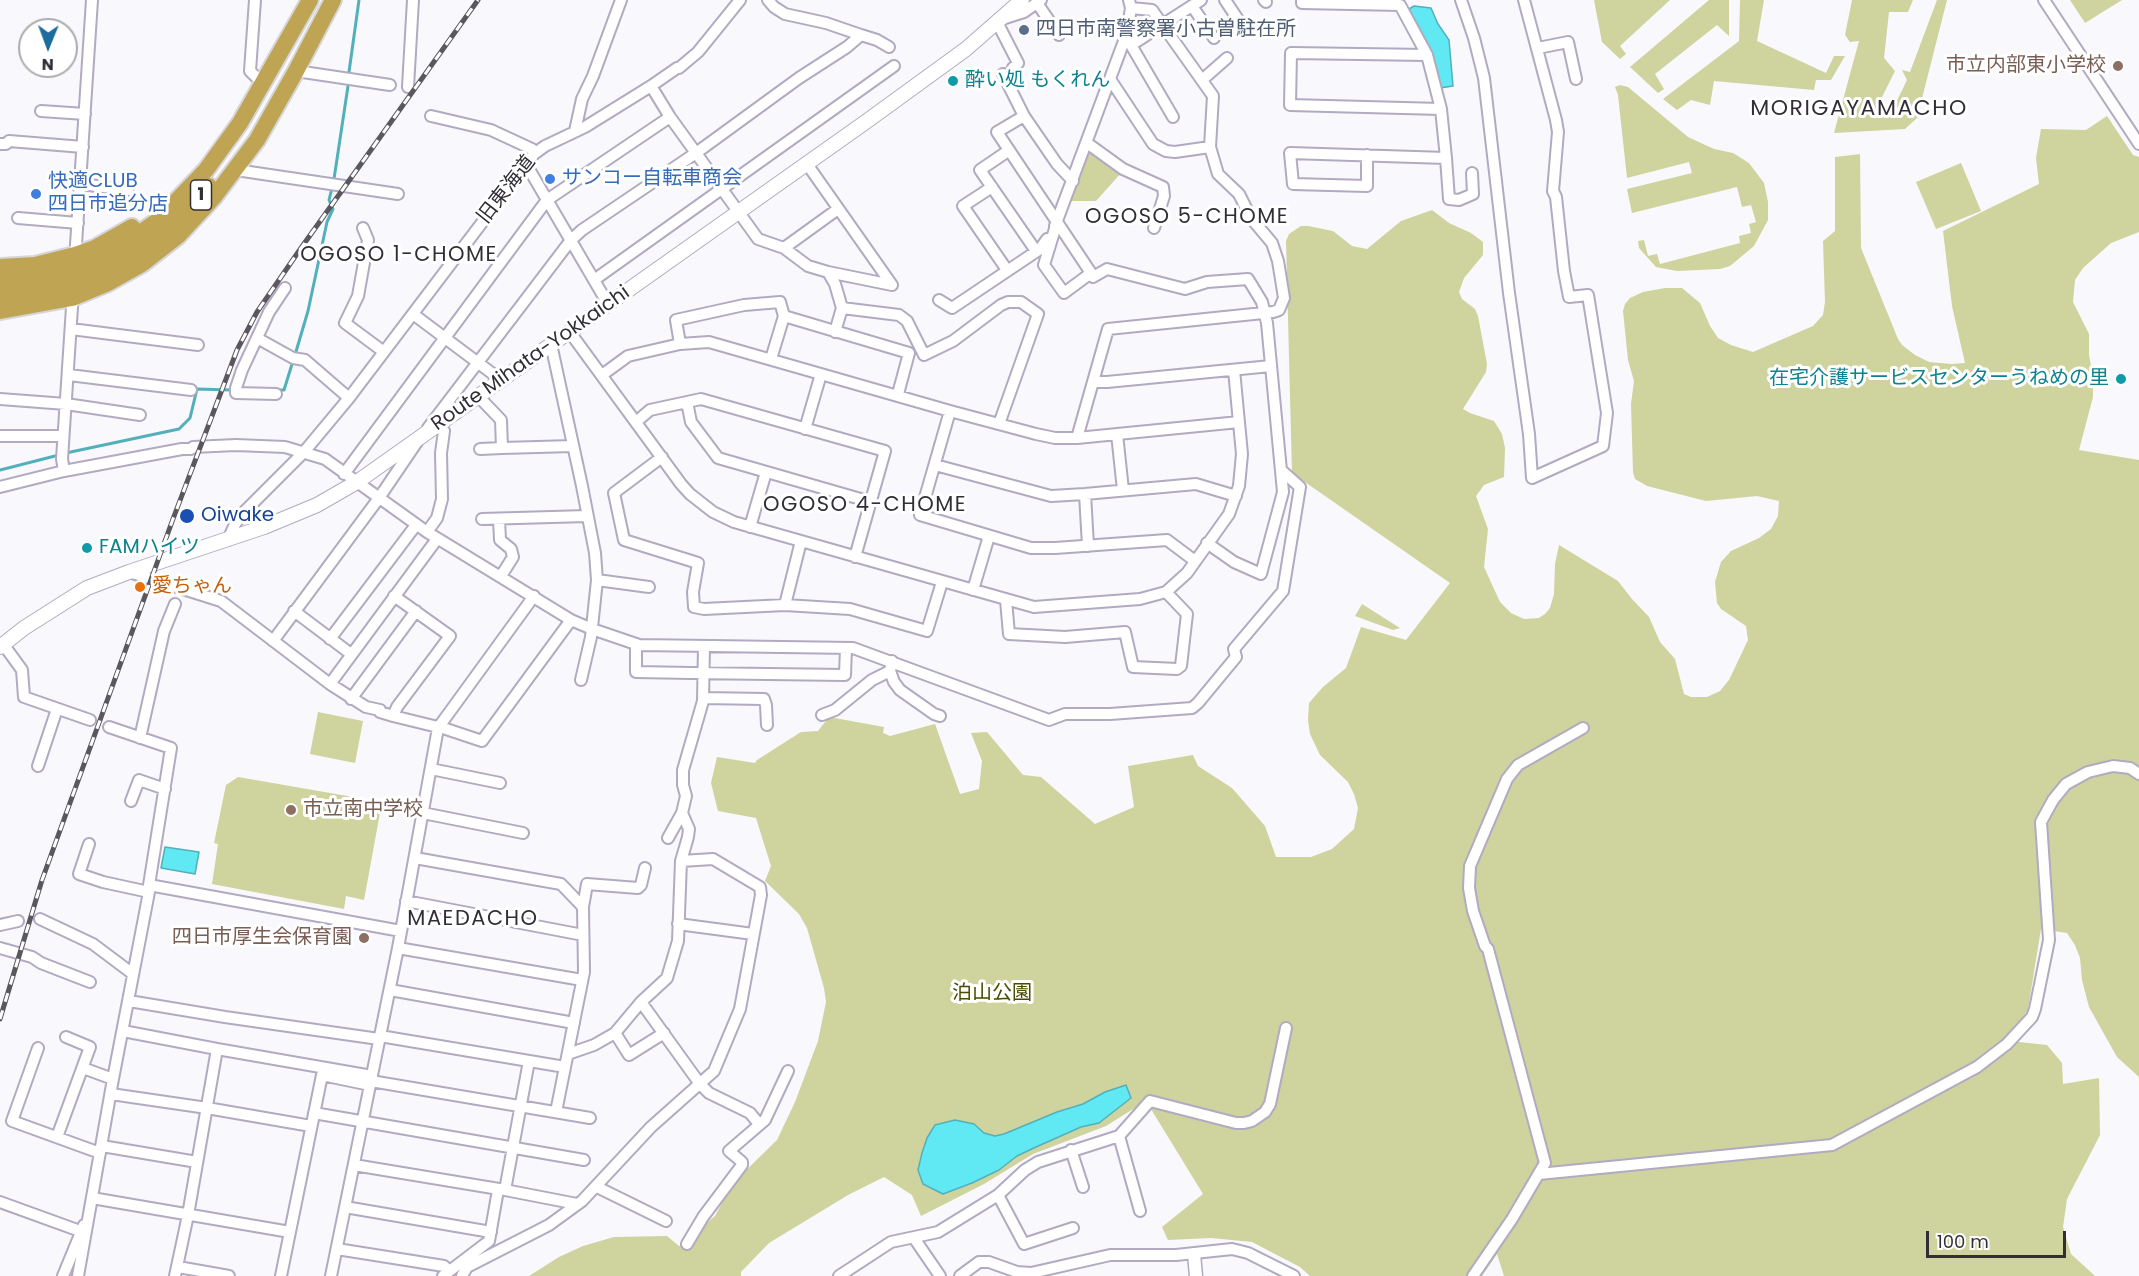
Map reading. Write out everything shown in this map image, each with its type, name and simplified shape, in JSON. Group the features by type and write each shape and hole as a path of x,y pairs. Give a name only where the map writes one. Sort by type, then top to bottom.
{"highway":[{"name":"1","path":"0,267 75,258 121,234 162,203 202,156 303,0"},
{"name":"1","path":"0,283 84,266 113,252 157,221 206,170 240,123 310,0"},
{"name":"1","path":"0,297 71,285 104,271 142,249 179,218 216,179 247,136 325,0"},
{"name":"1","path":"0,311 73,295 108,283 153,256 178,236 198,216 236,170 257,140 333,0"}],"main road":[{"name":"Route Mihata-Yokkaichi","path":"2,645 87,588 228,540 317,504 357,482 966,49 1022,0"}],"street":[{"path":"75,258 92,0"},
{"path":"255,0 250,71 255,77"},
{"path":"408,87 413,0"},
{"path":"575,131 582,99 593,76 621,0"},
{"name":"旧東海道","path":"228,540 243,513 303,452 349,398 534,154 679,68 698,52 740,0"},
{"path":"768,0 785,14 826,23 877,40 889,47"},
{"path":"1225,0 1239,21"},
{"path":"1302,0 1302,3 1400,5 1427,55 1441,109 1449,200 1459,200 1473,194 1472,173"},
{"path":"1461,0 1484,78 1509,293 1529,434 1532,478 1603,446 1607,420 1603,381 1588,296 1569,297 1565,280 1556,197 1553,191 1558,132 1524,0"},
{"path":"2044,0 2139,144"},
{"path":"1022,95 1009,76 1018,63 999,21 1024,12 1039,2 1059,35"},
{"path":"1173,117 1131,45 1197,3 1214,38"},
{"path":"1077,438 1108,329 1265,313 1280,310 1284,298 1278,261 1272,243 1251,218 1239,194 1218,174 1210,147 1212,96 1152,10 1130,4 1127,33 1057,222 1044,265 1064,292 1091,273"},
{"path":"1127,33 1134,43"},
{"path":"273,641 379,498 420,438 571,240 799,78 848,47 861,35"},
{"path":"1538,48 1568,42 1576,79"},
{"path":"1427,55 1291,53 1290,105 1441,109"},
{"path":"1202,80 1227,58"},
{"path":"594,280 894,66"},
{"path":"296,71 390,85"},
{"path":"1003,74 1024,116 1057,164 1073,181"},
{"path":"1110,79 1153,144 1166,151 1175,152 1210,147"},
{"path":"651,86 670,117 758,239 784,248 808,266 828,273 892,285 807,164"},
{"path":"41,111 85,114"},
{"path":"431,116 491,130 532,149 534,154"},
{"path":"1024,116 997,132 1093,277 1107,269 1185,289 1207,282 1248,279 1262,302 1271,366 1283,492 1261,574 1234,562 1207,543"},
{"path":"344,474 547,200 670,117"},
{"path":"0,144 6,144 9,141 83,147"},
{"path":"1087,143 1123,169 1163,187 1164,196 1154,228"},
{"path":"1008,151 980,170 1036,251"},
{"path":"1367,155 1367,186 1293,184 1290,153 1367,155 1446,158"},
{"path":"526,164 608,304"},
{"path":"236,170 398,194"},
{"path":"81,184 128,190"},
{"path":"992,187 963,206 1007,270"},
{"path":"784,248 838,209"},
{"path":"18,218 78,223"},
{"path":"939,300 952,308 1036,251 1043,245 1057,222"},
{"path":"363,228 368,240 358,296 345,323 384,352"},
{"path":"828,273 835,284 842,308 835,332"},
{"path":"276,394 236,393 242,370 269,312 285,288"},
{"path":"64,471 62,454 73,295"},
{"path":"680,344 676,320 744,305 780,302 784,316 771,359"},
{"path":"842,308 899,315 908,321 924,355 953,341 994,309 1008,302 1021,302 1038,314 999,424"},
{"path":"413,314 501,380"},
{"path":"784,316 909,353 898,394"},
{"path":"71,329 198,345"},
{"path":"569,331 690,494 713,512 750,527 1034,607 1140,598 1166,592 1177,584 1229,514 1236,496 1241,471 1234,370"},
{"path":"257,338 295,359 305,360 349,398"},
{"path":"602,375 628,356 680,344 709,342 1046,436 1077,438 1239,422"},
{"path":"551,344 595,553 597,580 592,629 581,680"},
{"path":"1092,382 1271,366"},
{"path":"805,429 821,374"},
{"path":"69,375 191,390"},
{"path":"479,397 501,420 501,448"},
{"path":"0,399 66,404 140,415"},
{"path":"636,422 650,410 701,399 885,452 855,557"},
{"path":"687,402 691,422 718,458 871,502"},
{"path":"950,411 920,515 1031,548 1167,540 1195,561"},
{"path":"427,532 437,518 442,500 441,453 444,431 436,427"},
{"path":"1117,434 1123,490"},
{"path":"0,436 63,436"},
{"path":"480,449 573,446"},
{"path":"0,487 64,471 193,447 285,447 325,459 437,539 572,620 592,629 636,644 853,648 891,666 1049,720 1065,714 1110,714 1192,708 1262,627"},
{"path":"662,457 614,494 624,540 698,563 693,592 694,607 704,609 785,605 850,609 927,631 942,582"},
{"path":"934,465 1051,496 1196,484 1236,496"},
{"path":"1236,657 1234,649 1283,591 1300,487 1281,470"},
{"path":"750,527 766,472"},
{"path":"1084,494 1088,546"},
{"path":"482,519 587,516"},
{"path":"499,519 500,540 511,549 513,557 501,576"},
{"path":"330,639 416,525"},
{"path":"973,590 989,536"},
{"path":"330,684 437,539"},
{"path":"785,605 801,542"},
{"path":"129,572 221,601 330,684 366,707 482,741 572,620"},
{"path":"597,580 649,587"},
{"path":"1006,600 1009,634 1065,637 1125,632 1133,667 1177,669 1181,666 1187,614 1166,592"},
{"path":"393,716 397,706 450,636 394,596"},
{"path":"331,1276 390,990 438,728 534,596"},
{"path":"140,738 164,631 175,604"},
{"path":"294,611 351,654"},
{"path":"351,699 416,611"},
{"path":"636,644 636,672 845,675 846,648"},
{"path":"2,645 22,670 24,697 90,720"},
{"path":"668,838 686,806 683,770 703,698 704,646"},
{"path":"822,715 835,710 891,666"},
{"path":"891,666 894,682 900,690 940,716"},
{"path":"703,698 764,699 767,725"},
{"path":"38,766 57,709"},
{"path":"78,1276 149,889 171,748 109,727"},
{"path":"1473,1276 1512,1219 1545,1163 1488,949 1473,911 1469,873 1472,858 1507,779 1518,765 1583,728"},
{"path":"1539,1174 1832,1145 1977,1067 2007,1044 2032,1017 2035,1009 2049,940 2041,822 2053,800 2066,784 2088,772 2113,766 2124,766 2139,774"},
{"path":"431,770 500,783"},
{"path":"131,801 139,780 165,789"},
{"path":"423,813 523,833"},
{"path":"568,1054 594,1046 615,1033 641,1002 667,978 678,941 681,861 689,829 682,813"},
{"path":"89,844 79,874 103,882 401,931"},
{"path":"415,858 561,884 583,907"},
{"path":"462,1276 467,1267 549,1225 578,1204 597,1187 651,1127 714,1071 740,1009 760,888 713,859 681,861"},
{"path":"556,1112 582,980 583,907 587,884 634,889 642,885 645,868"},
{"path":"406,901 583,935"},
{"path":"40,919 93,944 133,974"},
{"path":"0,925 18,921"},
{"path":"678,924 753,934"},
{"path":"0,948 32,957 41,963 90,982"},
{"path":"398,948 582,980"},
{"path":"390,990 574,1023"},
{"path":"129,1001 565,1067"},
{"path":"641,1002 700,1084 709,1093 750,1113 759,1124"},
{"path":"839,1276 883,1246 938,1232 998,1195 1030,1166 1071,1150 1119,1136 1150,1101 1236,1123 1244,1124 1259,1117 1266,1112 1272,1096 1286,1028"},
{"path":"123,1032 371,1081 590,1118"},
{"path":"615,1033 629,1055 664,1033"},
{"path":"57,1137 90,1047 66,1037"},
{"path":"12,1121 39,1048"},
{"path":"217,1049 198,1162 176,1271 229,1276"},
{"path":"337,1249 444,1266 446,1274 489,1241 513,1148 529,1061"},
{"path":"83,1068 113,1079"},
{"path":"687,1244 703,1217 742,1165 742,1162 729,1151 765,1120 788,1071"},
{"path":"281,1276 322,1075 371,1081"},
{"path":"111,1094 311,1126"},
{"path":"314,1113 584,1160"},
{"path":"0,1116 101,1150 198,1162"},
{"path":"1119,1136 1140,1211"},
{"path":"1071,1150 1083,1186"},
{"path":"354,1165 578,1204"},
{"path":"597,1187 666,1221"},
{"path":"998,1195 1024,1244 1073,1228"},
{"path":"92,1198 290,1232"},
{"path":"0,1202 80,1231"},
{"path":"345,1207 491,1232"},
{"path":"63,1276 80,1231 89,1217"},
{"path":"914,1238 940,1276"},
{"path":"960,1276 980,1262 989,1262 1023,1273 1031,1273 1067,1270 1110,1255 1194,1254 1222,1249 1238,1250 1262,1259 1294,1276"},
{"path":"1194,1254 1196,1276"}],"green space":[{"path":"1594,0 1670,0 1620,46 1626,54 1620,59 1602,42"},
{"path":"1709,0 1729,0 1729,36 1717,25 1655,74 1664,89 1658,93 1630,67"},
{"path":"1740,0 1764,0 1757,41 1826,73 1834,56 1845,56 1831,80 1816,80 1814,90 1714,81 1710,105 1691,100 1677,110 1663,99 1739,41"},
{"path":"1852,0 1913,0 1908,12 1889,12 1884,58 1895,71 1876,109 1890,115 1907,80 1902,70 1910,72 1937,0 1947,0 1917,118 1905,129 1834,133 1859,41 1850,42 1845,35"},
{"path":"2070,0 2122,0 2085,23"},
{"path":"1620,85 1628,87 1688,137 1714,149 1733,153 1749,163 1764,183 1768,202 1768,220 1754,246 1730,266 1720,269 1677,271 1656,267 1639,248 1638,241 1644,240 1648,256 1657,254 1660,264 1740,243 1739,236 1751,233 1749,224 1756,222 1751,205 1742,207 1737,187 1632,213 1627,189 1692,173 1689,162 1627,178 1618,95 1615,87"},
{"name":"泊山公園","path":"2107,116 2133,155 2139,157 2139,232 2111,243 2083,268 2075,280 2073,302 2089,334 2089,355 2093,377 2093,397 2079,450 2139,460 2139,1077 2117,1057 2089,1007 2082,980 2080,958 2067,933 2041,929 2028,1009 2010,1041 2047,1045 2062,1063 2063,1084 2099,1078 2100,1135 2067,1199 2063,1227 2071,1254 2095,1276 1504,1276 1497,1254 1482,1276 1310,1276 1300,1267 1252,1242 1211,1238 1168,1240 1162,1227 1203,1194 1146,1101 1106,1126 1033,1154 984,1184 921,1216 912,1195 884,1177 848,1195 769,1243 741,1272 741,1276 529,1276 559,1257 583,1246 614,1237 667,1236 679,1246 715,1216 732,1184 777,1140 795,1102 818,1041 826,1002 807,928 799,914 765,881 771,866 756,818 718,811 711,783 717,757 755,763 801,732 818,731 829,717 884,727 883,733 890,736 935,724 960,794 979,789 982,761 971,733 987,732 1023,775 1041,777 1095,824 1134,807 1128,766 1193,755 1198,766 1232,788 1265,826 1276,857 1311,857 1332,849 1354,829 1358,808 1354,794 1348,782 1320,755 1310,734 1309,703 1323,687 1346,668 1361,627 1406,640 1450,583 1292,473 1286,241 1289,234 1301,226 1308,226 1333,231 1352,246 1367,249 1401,221 1432,210 1449,223 1471,233 1483,242 1483,255 1464,278 1459,292 1462,299 1475,309 1478,316 1487,364 1486,372 1463,409 1494,421 1502,434 1505,448 1504,477 1484,485 1476,496 1488,529 1484,567 1500,602 1511,613 1524,619 1539,618 1545,614 1550,608 1554,594 1555,564 1559,545 1618,581 1649,617 1660,642 1675,659 1684,694 1691,697 1707,697 1720,691 1729,680 1748,640 1746,626 1721,609 1717,603 1715,582 1721,562 1731,551 1759,538 1771,529 1778,516 1779,501 1757,496 1706,501 1647,486 1635,479 1631,404 1634,381 1628,360 1623,311 1625,304 1630,298 1643,292 1682,288 1700,303 1718,338 1753,352 1813,326 1823,315 1825,302 1823,241 1835,231 1835,157 1860,154 1861,248 1898,339 1915,355 1929,362 1965,363 1952,306 1943,231 2039,184 2036,158 2041,129 2086,130"},
{"path":"1089,147 1122,172 1096,201 1067,201"},
{"path":"1961,163 1981,211 1936,229 1916,182"},
{"path":"1362,604 1400,628 1393,630 1355,616"},
{"path":"318,712 363,721 355,763 310,754"},
{"path":"238,777 382,802 364,900 346,896 344,909 212,884 218,844 214,843 226,785"}],"water":[{"path":"1414,6 1431,8 1449,40 1453,86 1440,88 1432,52 1409,9"},
{"path":"165,847 199,852 195,874 161,868"},
{"path":"1126,1085 1131,1098 1099,1123 1081,1127 1036,1147 1017,1156 999,1170 943,1194 923,1184 918,1170 927,1138 935,1125 955,1120 974,1124 984,1133 995,1136 1083,1104 1105,1092"}],"waterway":[{"path":"349,72 359,0"},
{"path":"334,179 348,86"},
{"path":"295,355 308,311 327,222 333,209 329,200 332,188"},
{"path":"276,390 284,390 293,361"},
{"path":"66,453 179,429 190,418 197,389 231,390"},
{"path":"0,470 59,455"}],"railway":[{"path":"0,1019 42,880 237,350 257,312 301,248 478,0"}],"place":[{"name":"四日市南警察署小古曽駐在所","path":"1024,30"},
{"name":"市立内部東小学校","path":"2118,66"},
{"name":"酔い処 もくれん","path":"953,81"},
{"name":"サンコー自転車商会","path":"550,179"},
{"name":"快適CLUB 四日市追分店","path":"36,194"},
{"name":"在宅介護サービスセンターうねめの里","path":"2121,379"},
{"name":"Oiwake","path":"187,516"},
{"name":"FAMハイツ","path":"87,548"},
{"name":"愛ちゃん","path":"140,587"},
{"name":"市立南中学校","path":"291,810"},
{"name":"四日市厚生会保育園","path":"364,938"}],"district":[{"name":"MORIGAYAMACHO","path":"1859,109"},
{"name":"OGOSO 5-CHOME","path":"1187,218"},
{"name":"OGOSO 1-CHOME","path":"399,256"},
{"name":"OGOSO 4-CHOME","path":"865,506"},
{"name":"MAEDACHO","path":"473,920"}]}
